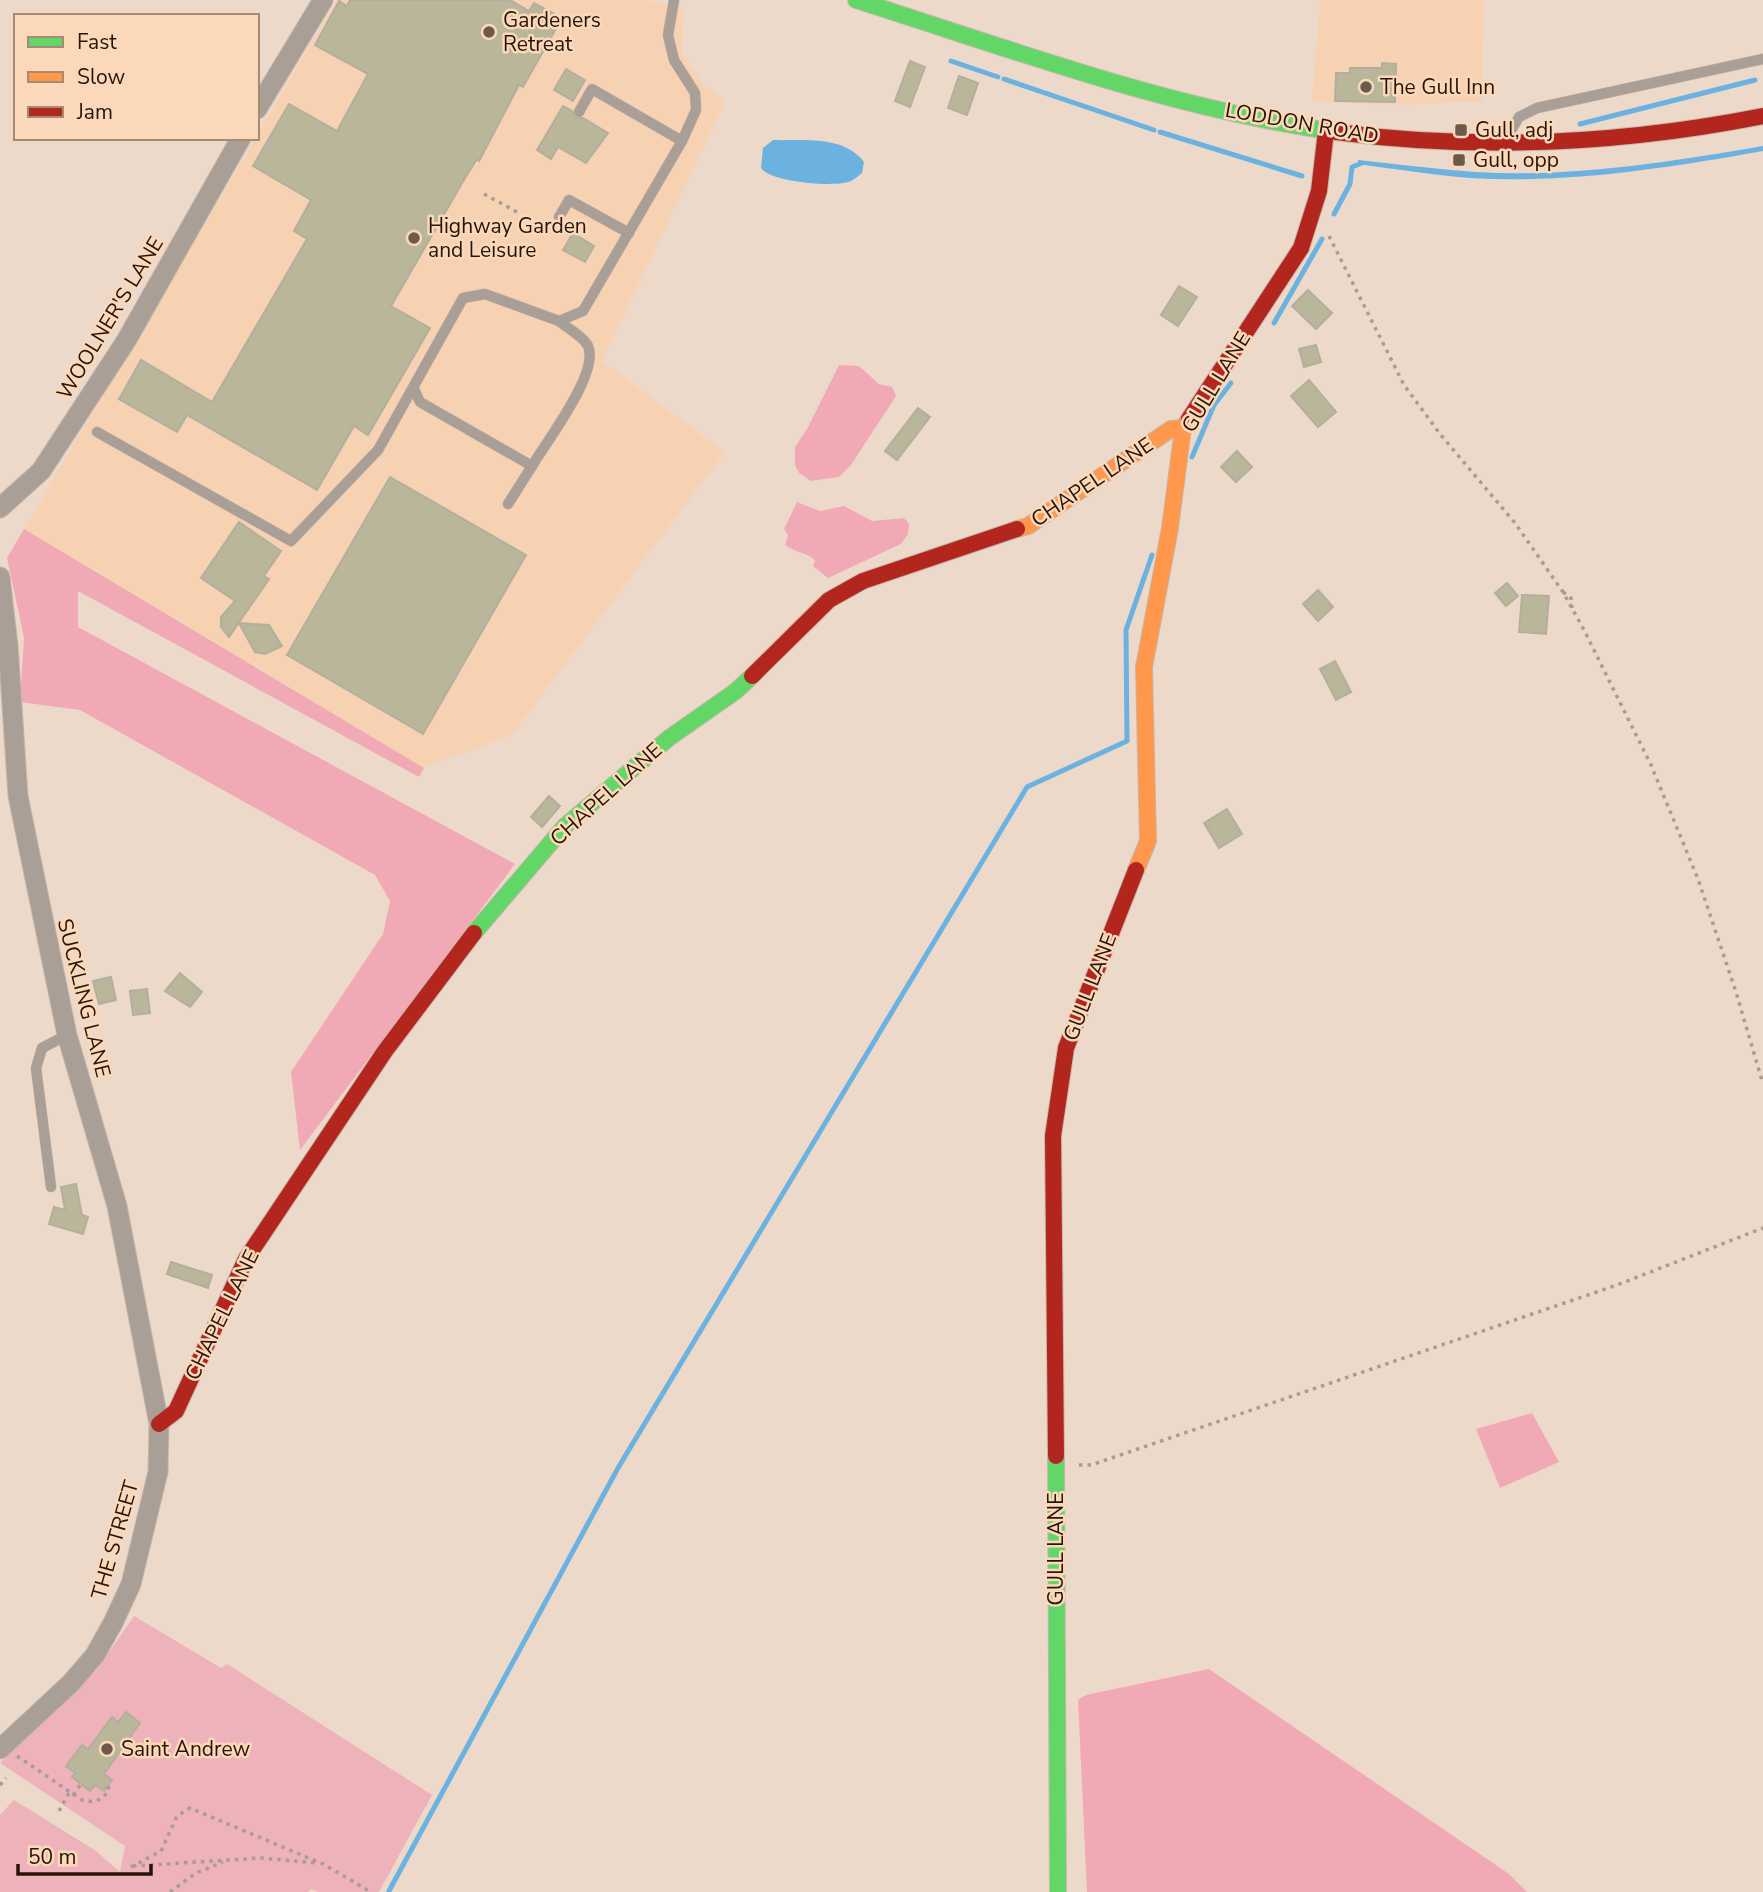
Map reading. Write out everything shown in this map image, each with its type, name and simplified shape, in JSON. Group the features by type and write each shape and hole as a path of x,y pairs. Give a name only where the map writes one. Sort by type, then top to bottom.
{"main road":[{"name":"LODDON ROAD","path":"857,0 1076,72 1208,106 1326,131 1428,141 1594,140 1704,129 1763,116"},
{"name":"GULL LANE","path":"1058,1892 1053,1136 1066,1048 1148,841 1144,667 1170,528 1183,428 1301,248 1313,223 1321,194 1326,131"},
{"name":"CHAPEL LANE","path":"159,1424 176,1411 246,1259 385,1051 486,918 565,826 668,738 736,691 829,600 863,581 908,564 1028,526 1171,429 1183,428"}],"street":[{"path":"259,106 323,0"},
{"name":"WOOLNER'S LANE","path":"0,508 41,471 126,341 240,140"},
{"name":"SUCKLING LANE","path":"0,577 8,645 18,796 67,1035 117,1206 159,1424"},
{"name":"THE STREET","path":"2,1748 71,1683 95,1655 113,1623 131,1584 158,1472 159,1424"}],"lane":[{"path":"559,321 583,311 682,141 696,110 695,93 674,60 668,34 674,0"},
{"path":"1507,142 1510,130 1519,117 1537,108 1763,59"},
{"path":"579,112 592,89 682,141"},
{"path":"559,217 569,200 629,233"},
{"path":"97,432 291,541 378,450 463,298 485,294 559,321 587,343 591,357 587,376 508,503"},
{"path":"414,389 420,402 532,466"},
{"path":"51,1187 36,1069 38,1055 56,1039 67,1035"}],"path":[{"path":"484,194 517,212"},
{"path":"1313,223 1334,241 1404,385 1440,434 1515,523 1573,610 1651,765 1698,879 1763,1084"},
{"path":"1091,1465 1629,1280 1763,1228"},
{"path":"2,1748 71,1794 90,1802 105,1796 108,1786"},
{"path":"0,1785 6,1779"},
{"path":"59,1811 81,1784"},
{"path":"323,1864 261,1858 131,1867 161,1851 177,1816 190,1808 323,1864 371,1892"},
{"path":"170,1892 196,1873 228,1860"}],"shaded area":[{"path":"337,0 646,0 684,8 681,52 704,86 726,100 602,361 725,452 512,735 424,768 24,529 254,140 259,140 259,132"},
{"path":"1320,0 1484,0 1482,101 1394,105 1312,101"},
{"path":"839,365 859,366 879,384 892,387 896,396 851,465 839,477 811,481 799,473 795,465 795,447"},
{"path":"797,502 820,511 844,506 872,521 904,518 909,524 908,534 901,544 828,578 813,566 815,560 812,557 785,545 788,535 784,529"},
{"path":"24,529 424,768 419,777 78,591 78,627 515,864 300,1150 291,1072 383,934 390,901 375,875 80,710 20,702 24,638 7,558"},
{"path":"1532,1413 1559,1462 1500,1488 1476,1429"},
{"path":"134,1616 221,1668 227,1664 432,1795 379,1892 318,1892 311,1889 308,1892 0,1892 0,1815 14,1800 96,1851 120,1872 125,1846 0,1763 98,1668","holes":["112,1718 132,1738 127,1740 104,1774 112,1780 104,1791 95,1785 90,1791 67,1766 107,1736"]},
{"path":"1209,1669 1509,1874 1527,1892 1087,1892 1078,1700 1086,1695"}],"water":[{"path":"773,140 822,141 846,147 864,162 862,173 852,181 840,183 802,182 776,177 761,168 763,148"},
{"path":"1763,146 1763,151 1691,163 1543,179 1470,178 1358,164 1358,160 1475,172 1547,173 1656,163"}],"building":[{"path":"350,0 510,0 529,11 534,3 562,18 523,87 519,85 479,161 477,159 465,178 391,306 430,328 368,435 354,426 317,490 187,415 177,432 119,399 141,360 212,402 307,239 294,231 311,200 253,166 289,104 337,131 368,74 315,45 339,1 347,6"},
{"path":"910,61 925,67 910,107 895,101"},
{"name":"The Gull Inn","path":"1382,63 1396,64 1395,102 1335,101 1336,73 1350,73 1350,68 1382,68"},
{"path":"566,69 585,80 573,101 554,90"},
{"path":"959,76 978,83 967,115 948,108"},
{"path":"563,106 572,111 575,118 583,118 608,133 586,163 558,147 551,159 537,150"},
{"path":"573,233 594,246 585,262 563,250"},
{"path":"1179,286 1197,297 1178,326 1161,315"},
{"path":"1308,290 1332,313 1316,329 1292,306"},
{"path":"1316,345 1321,362 1304,367 1299,349"},
{"path":"1309,380 1336,412 1318,427 1291,396"},
{"path":"918,408 930,417 897,460 885,451"},
{"path":"1237,451 1252,467 1236,482 1221,467"},
{"path":"390,477 526,555 423,734 287,655"},
{"path":"239,522 281,551 264,576 269,579 229,637 221,627 221,617 235,601 201,578"},
{"path":"1507,583 1518,596 1506,606 1495,593"},
{"path":"1318,590 1333,607 1318,621 1303,604"},
{"path":"1522,595 1549,596 1546,634 1519,632"},
{"path":"239,623 269,625 282,646 265,654 255,652"},
{"path":"1335,661 1351,692 1336,700 1320,669"},
{"path":"549,796 560,806 542,827 531,817"},
{"path":"1227,809 1242,834 1219,848 1204,823"},
{"path":"180,973 202,992 190,1007 165,991"},
{"path":"111,977 116,1000 99,1004 93,981"},
{"path":"147,989 150,1013 133,1015 130,991"},
{"path":"76,1184 82,1215 88,1217 83,1234 49,1224 54,1207 65,1210 61,1187"},
{"path":"171,1262 212,1275 208,1288 167,1274"},
{"name":"Saint Andrew","path":"126,1712 140,1723 104,1774 112,1780 104,1791 95,1785 90,1791 72,1777 75,1773 66,1766 82,1745 88,1749 112,1717 118,1722"}],"waterway":[{"path":"951,61 998,77"},
{"path":"1004,79 1154,130"},
{"path":"1580,124 1755,80"},
{"path":"1160,132 1302,176"},
{"path":"1334,214 1350,184 1352,167 1362,163"},
{"path":"1274,323 1322,239"},
{"path":"1192,457 1214,405 1231,383"},
{"path":"389,1891 618,1468 1027,787 1127,741 1126,630 1152,555"}],"traffic: fast":[{"path":"856,0 1034,58 1153,93 1274,122 1336,132"},
{"path":"474,933 565,826 669,738 736,691 752,676"},
{"path":"1056,1456 1058,1892"}],"traffic: slow":[{"path":"1136,870 1148,841 1144,667 1170,528 1183,428 1189,419"},
{"path":"1017,529 1028,526 1171,429 1183,428"}],"traffic: jam":[{"path":"1336,132 1444,141 1550,142 1657,133 1763,116"},
{"path":"1189,419 1301,248 1319,191 1326,131"},
{"path":"752,676 829,600 863,581 1017,529"},
{"path":"1056,1456 1053,1136 1066,1048 1136,870"},
{"path":"159,1424 176,1411 246,1259 385,1051 474,933"}],"place":[{"name":"Gardeners Retreat","path":"489,32"},
{"name":"The Gull Inn","path":"1366,87"},
{"name":"Gull, adj","path":"1461,130"},
{"name":"Gull, opp","path":"1459,160"},
{"name":"Highway Garden and Leisure","path":"414,238"},
{"name":"Saint Andrew","path":"107,1749"}]}
